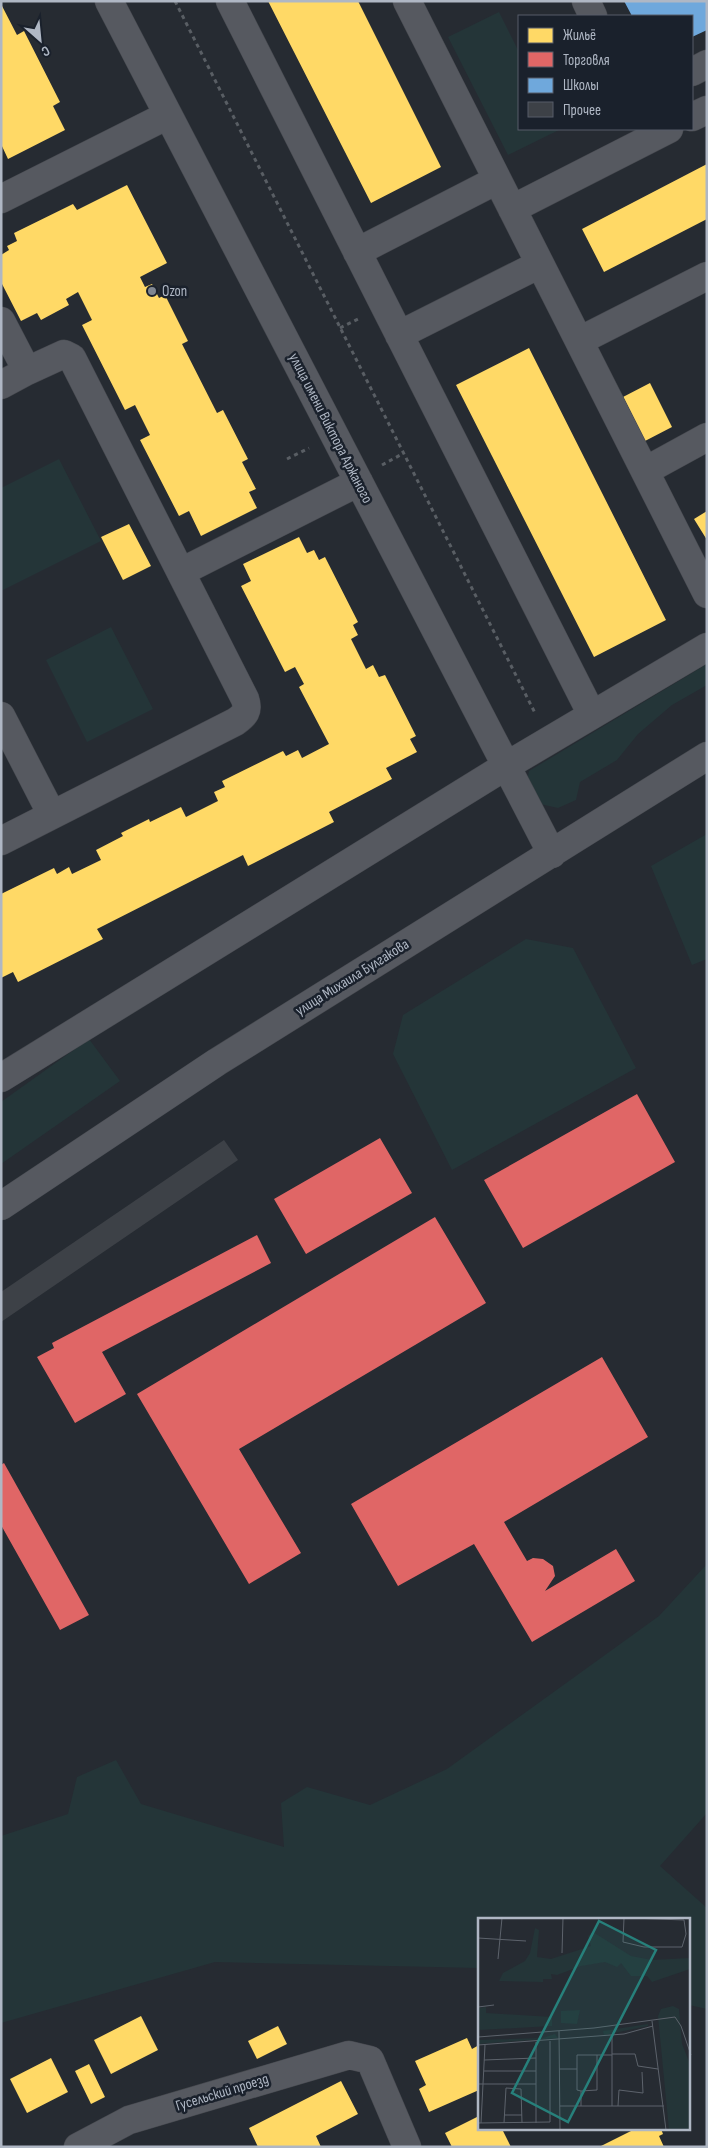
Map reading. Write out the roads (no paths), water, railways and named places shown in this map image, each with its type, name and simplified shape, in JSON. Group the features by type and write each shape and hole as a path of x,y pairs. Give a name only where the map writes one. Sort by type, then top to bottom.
{"street":[{"name":"улица имени Виктора Аржаного","path":"109,1 168,115 369,474 506,766 552,854"},
{"path":"230,1 592,715"},
{"path":"407,1 707,594"},
{"path":"586,1 593,15"},
{"path":"693,71 707,64"},
{"path":"693,117 707,110"},
{"path":"1,199 168,115"},
{"path":"512,209 667,130"},
{"path":"357,252 497,180"},
{"path":"399,335 540,264"},
{"path":"579,341 707,276"},
{"path":"1,321 27,372"},
{"path":"1,385 64,354 72,358 248,708 245,716 235,722 1,841"},
{"path":"645,471 707,437"},
{"path":"181,572 369,474"},
{"path":"1,1078 506,766 707,647"},
{"path":"1,716 52,815"},
{"name":"улица Михаила Булгакова","path":"1,1206 226,1057 707,756"},
{"name":"Гусельский проезд","path":"78,2147 129,2120 348,2055 370,2060 408,2147"}],"place":[{"name":"Ozon","path":"152,291"}]}
